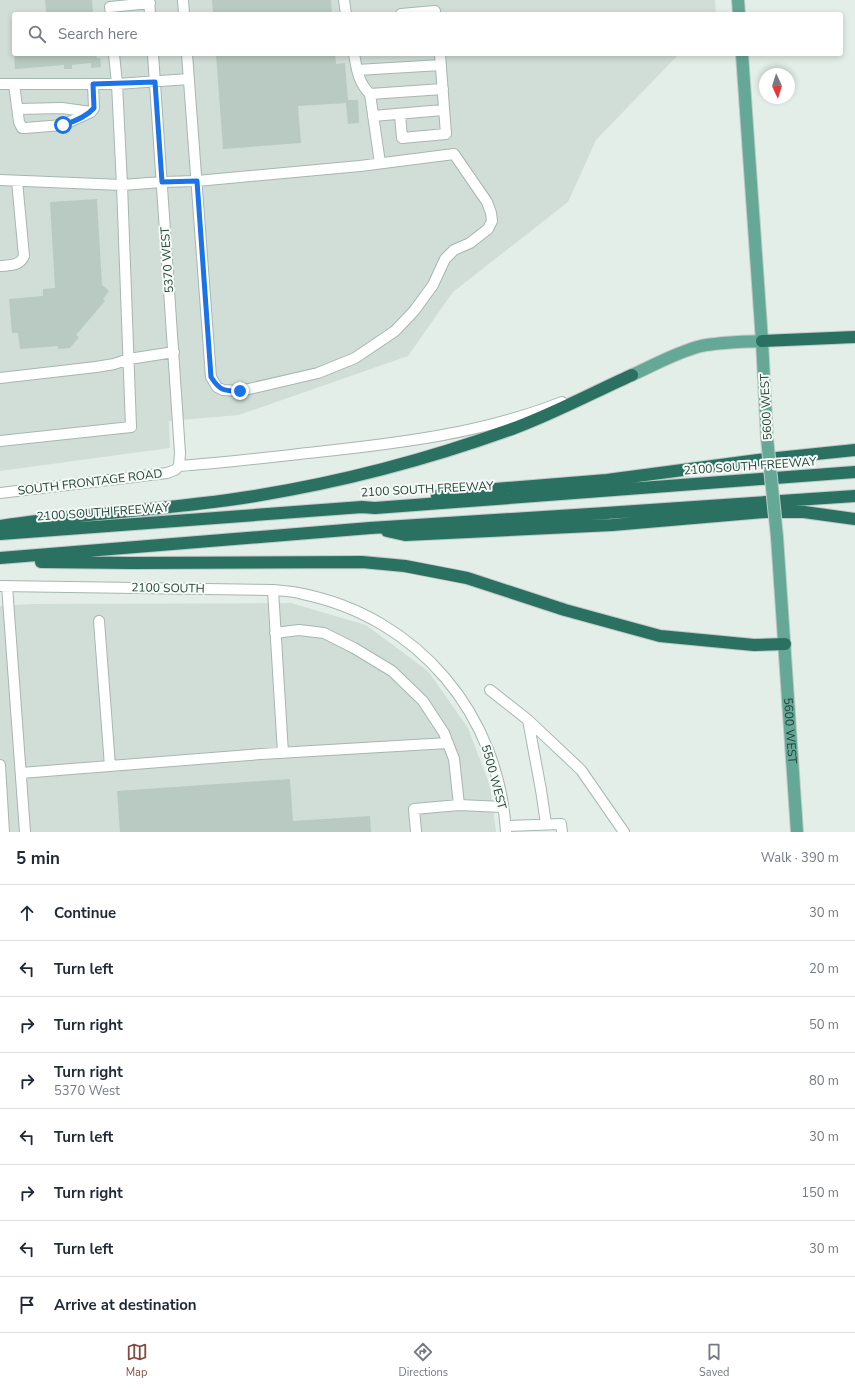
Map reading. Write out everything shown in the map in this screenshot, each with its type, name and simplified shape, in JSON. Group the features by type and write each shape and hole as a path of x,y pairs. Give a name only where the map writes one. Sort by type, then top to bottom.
{"highway":[{"path":"762,341 855,337"},
{"path":"0,526 254,496 354,476 438,453 513,428 544,416 632,375"},
{"path":"362,507 476,491 607,480 751,460 855,450"},
{"name":"2100 SOUTH FREEWAY","path":"0,534 855,472"},
{"path":"0,558 370,528 606,514 855,496"},
{"path":"370,528 405,534 612,525 784,512 820,514 855,519"},
{"path":"0,562 362,562 384,564 427,569 487,583 565,610 660,636 754,645 785,644"}],"main road":[{"path":"738,0 739,12"},
{"name":"5600 WEST","path":"742,56 762,341 767,438 777,537 797,832"},
{"path":"632,375 679,353 700,347 722,343 762,341"}],"street":[{"path":"183,0 184,12"},
{"path":"344,0 346,12"},
{"path":"434,0 435,12"},
{"path":"110,7 150,1 150,12"},
{"path":"0,441 131,427 122,185 114,56"},
{"name":"5370 WEST","path":"153,56 174,352 180,453 179,466"},
{"path":"0,180 122,185 197,181 380,163 454,154 487,202 492,221 488,229 470,243 454,250 445,259 433,285 414,311 395,331 355,358 318,373 240,391 223,390 218,387 211,377 197,181 187,56"},
{"path":"354,56 357,70 363,87 370,94 380,163"},
{"path":"400,114 402,138 446,134 440,56"},
{"path":"357,70 441,64"},
{"path":"0,84 117,84 189,79"},
{"path":"14,84 20,125 22,128 25,128 63,125 91,112 94,108 93,84"},
{"path":"370,94 443,88"},
{"path":"18,109 62,108 91,112"},
{"path":"373,116 438,111 443,110 444,108"},
{"path":"0,266 15,265 20,263 24,256 17,181"},
{"path":"0,378 96,367 114,364 129,359 174,352"},
{"name":"SOUTH FRONTAGE ROAD","path":"0,493 167,473 175,470 179,466 375,446 452,434 544,409 632,375"},
{"path":"4,586 25,832"},
{"name":"2100 SOUTH","path":"4,586 273,590 303,594 334,602"},
{"path":"273,590 282,753"},
{"name":"5500 WEST","path":"334,602 377,622 407,641 432,662 455,689 472,714 493,762 503,807 506,829"},
{"path":"99,621 110,766"},
{"path":"275,633 299,630 324,633 390,669 423,701 444,733 454,759 459,805"},
{"path":"490,690 528,720 581,770 624,832"},
{"path":"528,720 541,790 540,827"},
{"path":"21,773 282,753 448,743"},
{"path":"0,764 4,832"},
{"path":"416,832 414,809 459,805 503,807"},
{"path":"506,829 561,824 562,832"}],"shaded area":[{"path":"0,0 715,0 716,12 12,12 12,56 677,56 596,140 568,202 453,292 408,356 239,415 169,421 170,448 0,471"},
{"path":"291,603 366,625 428,671 468,728 490,786 496,832 0,832 0,606 31,604"}],"building":[{"path":"45,0 92,0 93,12 46,12"},
{"path":"212,0 331,0 332,12 213,12"},
{"path":"14,56 96,56 97,58 100,58 101,67 91,68 91,63 72,65 72,69 64,69 64,65 15,69"},
{"path":"216,56 335,56 336,64 345,63 348,100 358,100 359,123 348,124 346,103 298,106 301,143 223,149"},
{"path":"97,199 102,285 109,291 103,299 105,301 76,335 79,337 70,348 58,349 58,346 20,349 18,333 12,333 9,299 43,296 43,289 55,288 50,202"},
{"path":"290,779 293,821 370,816 371,832 120,832 117,791"}],"route":[{"path":"63,125 91,112 94,108 93,84 155,82 162,182 197,181 211,377 218,387 223,390 240,391"}]}
